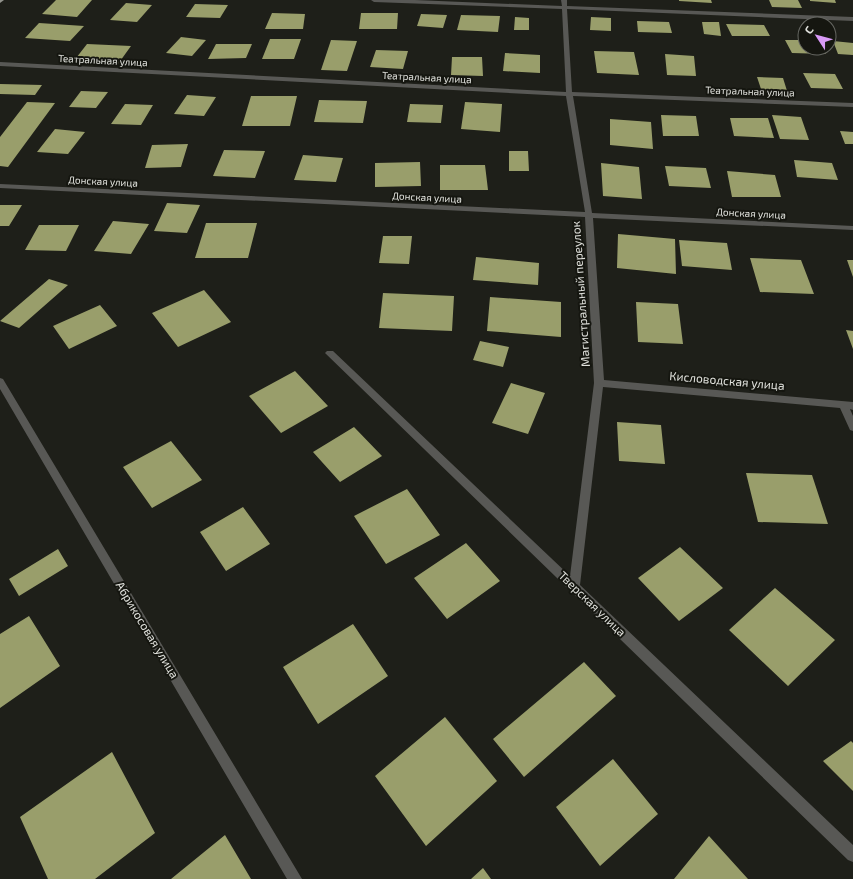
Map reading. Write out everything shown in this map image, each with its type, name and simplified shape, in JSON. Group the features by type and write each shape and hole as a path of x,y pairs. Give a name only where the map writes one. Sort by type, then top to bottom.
{"street":[{"path":"374,0 564,4 853,19"},
{"name":"Магистральный переулок","path":"564,4 569,94 589,215 599,382 574,587"},
{"name":"Театральная улица","path":"0,64 569,94 853,105"},
{"name":"Донская улица","path":"0,186 853,228"},
{"name":"Тверская улица","path":"330,353 853,855"},
{"name":"Абрикосовая улица","path":"0,381 294,879"},
{"name":"Кисловодская улица","path":"599,382 848,406"},
{"path":"848,406 853,427"}],"building":[{"path":"56,0 92,0 77,17 42,14"},
{"path":"711,0 712,3 679,1"},
{"path":"769,0 798,0 802,8 772,7"},
{"path":"835,0 836,3 810,1"},
{"path":"126,3 152,5 137,22 110,20"},
{"path":"195,4 228,5 220,18 186,17"},
{"path":"272,13 305,14 303,29 265,29"},
{"path":"361,13 398,13 397,29 359,29"},
{"path":"421,14 447,15 443,28 417,26"},
{"path":"461,15 500,16 498,32 457,30"},
{"path":"515,17 529,18 529,30 514,30"},
{"path":"591,17 611,18 611,31 590,30"},
{"path":"637,21 669,22 672,33 638,32"},
{"path":"702,22 719,22 721,36 704,34"},
{"path":"39,23 84,26 70,41 25,38"},
{"path":"726,24 764,25 770,36 732,36"},
{"path":"181,37 206,40 192,56 166,53"},
{"path":"270,39 301,39 294,59 262,59"},
{"path":"331,40 357,41 347,71 321,70"},
{"path":"785,40 797,40 797,53 792,53"},
{"path":"837,41 853,43 853,55 838,54"},
{"path":"87,44 131,46 118,64 73,62"},
{"path":"216,44 252,44 246,58 208,59"},
{"path":"376,50 408,51 403,69 370,67"},
{"path":"594,51 634,52 639,75 597,73"},
{"path":"505,53 540,55 540,73 503,71"},
{"path":"665,54 694,56 696,76 667,75"},
{"path":"452,57 482,57 483,76 451,75"},
{"path":"803,73 835,74 843,89 811,88"},
{"path":"757,77 783,78 788,94 762,92"},
{"path":"0,84 42,85 35,95 0,94"},
{"path":"81,91 108,92 96,108 69,107"},
{"path":"187,95 216,97 204,116 174,114"},
{"path":"251,96 297,96 290,126 242,126"},
{"path":"319,100 367,101 363,123 314,122"},
{"path":"27,102 55,103 8,167 0,166 0,137"},
{"path":"465,102 502,104 500,132 461,129"},
{"path":"125,104 153,105 141,125 111,124"},
{"path":"410,104 443,105 441,123 407,122"},
{"path":"661,115 696,116 699,136 663,136"},
{"path":"772,115 801,117 809,140 780,139"},
{"path":"730,118 768,118 774,138 734,136"},
{"path":"610,119 651,122 653,149 610,145"},
{"path":"55,129 85,132 68,154 37,152"},
{"path":"840,131 853,132 853,144 845,144"},
{"path":"188,144 181,167 145,168 152,145"},
{"path":"224,150 265,151 255,178 213,176"},
{"path":"509,151 528,151 529,171 509,171"},
{"path":"303,155 343,158 336,182 294,180"},
{"path":"794,160 832,163 838,180 797,177"},
{"path":"420,162 421,186 375,187 375,163"},
{"path":"601,163 639,167 642,199 603,196"},
{"path":"440,165 485,165 488,190 440,190"},
{"path":"665,166 706,168 711,188 669,186"},
{"path":"727,171 775,175 781,197 732,197"},
{"path":"167,203 200,205 187,233 154,231"},
{"path":"0,205 22,205 9,226 0,226"},
{"path":"113,221 149,224 131,254 94,251"},
{"path":"206,223 257,223 248,258 195,258"},
{"path":"39,225 79,225 66,251 25,250"},
{"path":"618,234 675,239 676,274 617,268"},
{"path":"383,236 412,236 409,264 379,263"},
{"path":"679,240 727,243 732,270 682,266"},
{"path":"476,257 539,263 538,285 473,280"},
{"path":"750,258 801,260 814,294 760,292"},
{"path":"847,260 853,260 853,277"},
{"path":"49,279 68,285 19,328 0,321"},
{"path":"204,290 231,322 178,347 152,313"},
{"path":"383,293 454,296 452,331 379,328"},
{"path":"490,297 561,302 561,337 487,331"},
{"path":"636,302 678,304 683,344 638,342"},
{"path":"100,305 117,326 69,349 53,326"},
{"path":"846,330 853,331 853,349"},
{"path":"480,341 509,347 503,367 473,360"},
{"path":"295,371 328,406 281,433 249,396"},
{"path":"511,383 545,393 528,434 492,423"},
{"path":"617,422 661,425 665,464 619,461"},
{"path":"354,427 382,456 340,482 313,452"},
{"path":"171,441 202,480 152,508 123,467"},
{"path":"746,473 812,475 828,524 758,522"},
{"path":"407,489 440,535 386,564 354,516"},
{"path":"243,507 270,544 226,571 200,532"},
{"path":"466,543 500,581 447,619 414,578"},
{"path":"680,547 723,588 679,621 638,578"},
{"path":"58,549 68,566 19,596 9,579"},
{"path":"775,588 835,640 788,686 729,630"},
{"path":"29,616 60,666 0,708 0,634"},
{"path":"353,624 388,676 318,724 283,667"},
{"path":"584,662 616,696 524,777 493,739"},
{"path":"445,717 497,781 426,846 375,776"},
{"path":"851,741 853,743 853,791 823,761"},
{"path":"112,752 155,833 95,879 48,879 20,817"},
{"path":"613,759 658,814 600,866 556,807"},
{"path":"225,835 251,879 171,879"},
{"path":"709,836 748,879 674,879"},
{"path":"483,868 491,879 471,879"}]}
